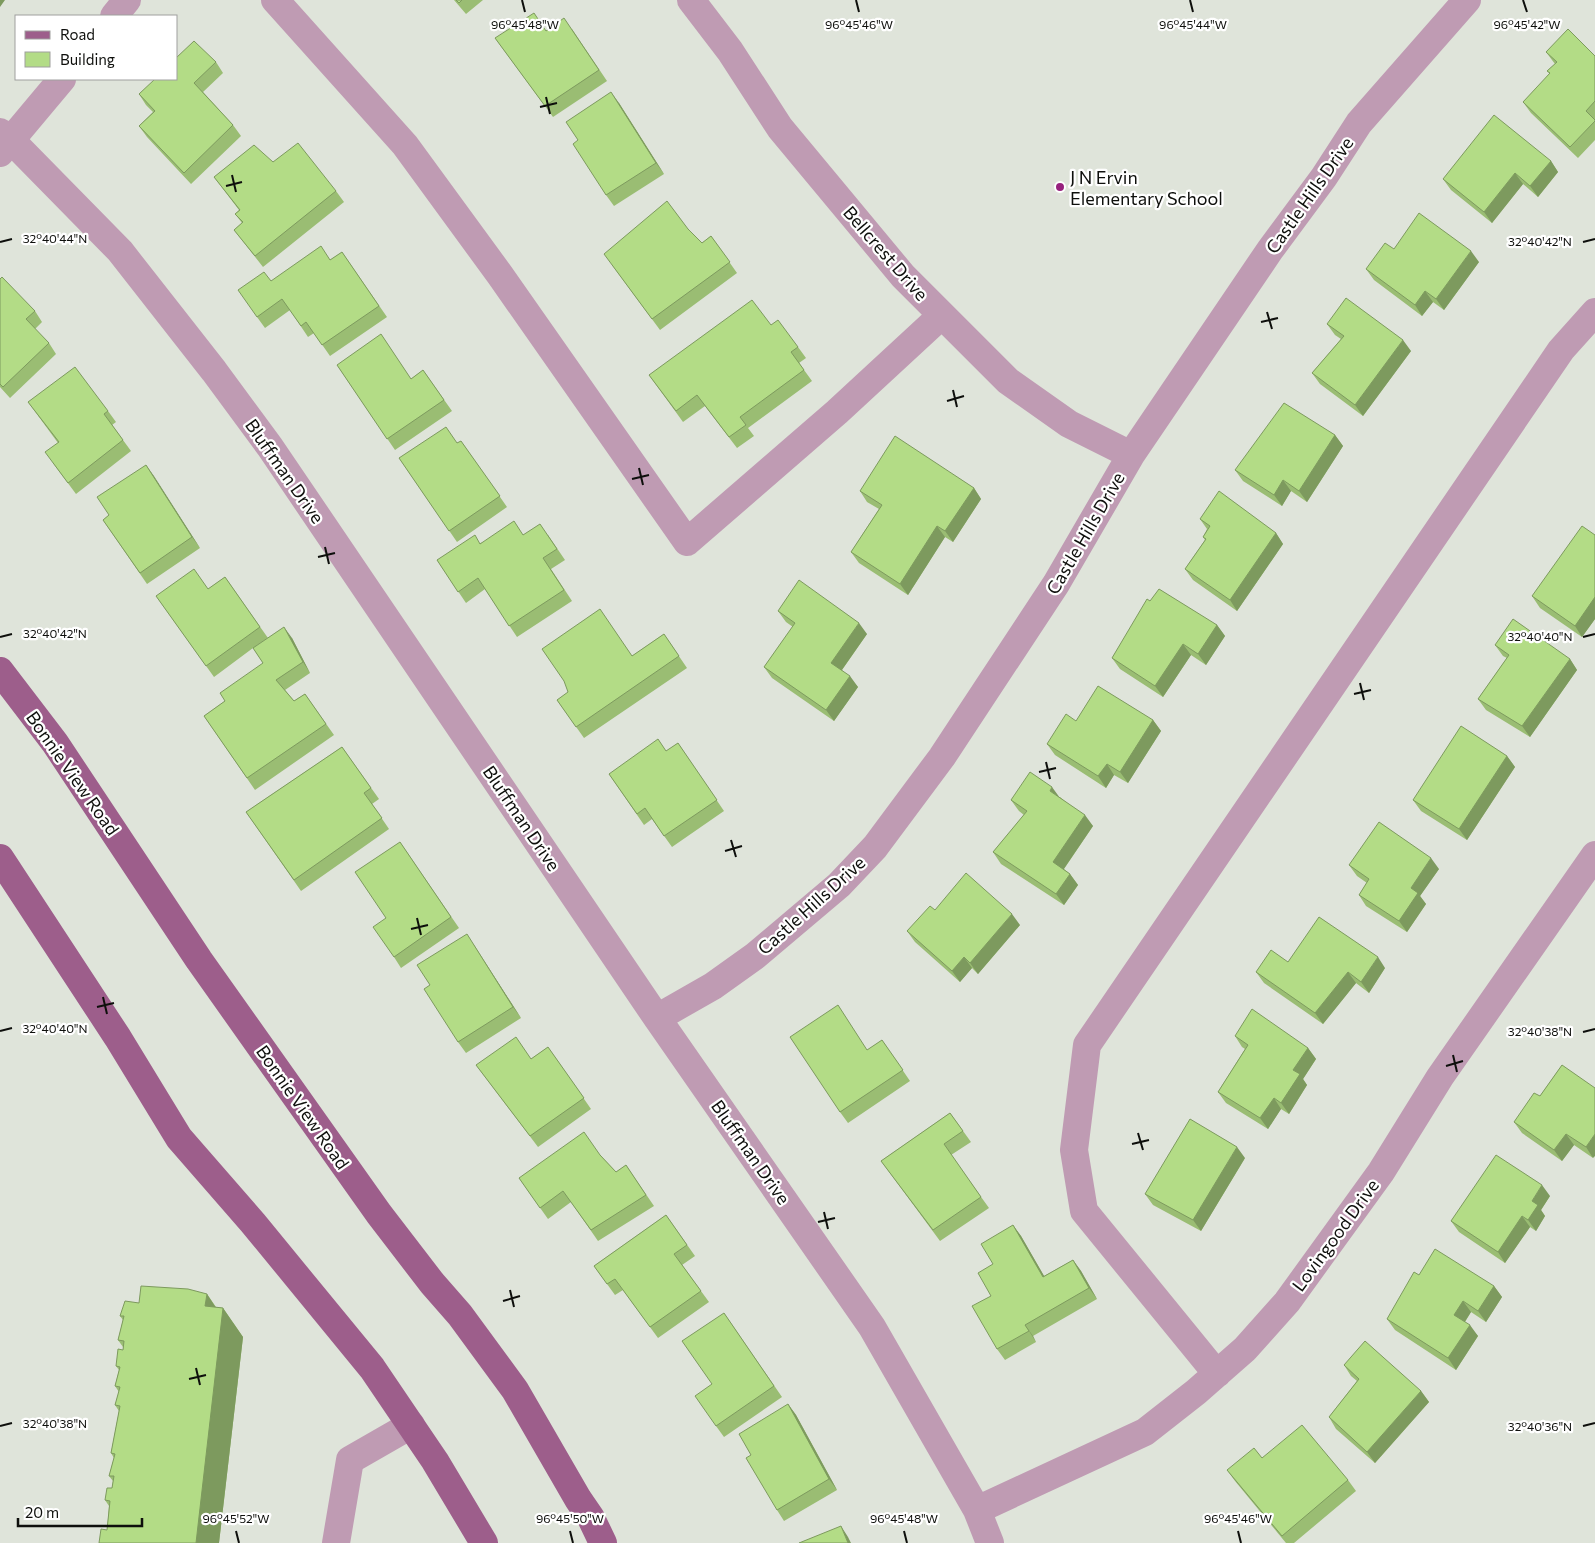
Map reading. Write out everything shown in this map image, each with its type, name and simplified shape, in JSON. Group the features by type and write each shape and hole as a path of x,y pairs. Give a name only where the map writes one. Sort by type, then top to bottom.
{"main road":[{"name":"Bonnie View Road","path":"0,671 55,742 199,960 379,1214 432,1283 460,1315 515,1390 591,1518 603,1543"},
{"path":"0,858 118,1038 179,1138 253,1223 372,1368 435,1461 484,1543"}],"street":[{"path":"115,15 127,0"},
{"path":"275,0 405,144 500,275 687,542 837,412 942,315"},
{"name":"Bellcrest Drive","path":"692,0 730,51 780,128 903,276 1008,381 1070,424 1131,454"},
{"name":"Castle Hills Drive","path":"657,1018 713,986 755,956 839,885 875,846 942,757 1051,592 1131,454 1264,258 1324,177 1359,123 1467,0"},
{"path":"4,142 61,80"},
{"name":"Bluffman Drive","path":"4,142 120,251 214,371 270,447 657,1018 872,1328 978,1510 990,1543"},
{"path":"1217,1374 1084,1211 1074,1150 1087,1045 1561,350 1595,312"},
{"name":"Lovingood Drive","path":"978,1510 1145,1432 1245,1349 1293,1294 1381,1172 1440,1077 1595,854"},
{"path":"336,1543 350,1460 411,1425"}],"building":[{"path":"534,13 546,31 564,18 599,70 545,106 495,38"},
{"path":"1568,29 1595,56 1595,101 1586,111 1595,121 1570,147 1523,102 1550,73 1547,71 1557,62 1546,52"},
{"path":"194,41 216,62 194,83 233,125 184,173 139,126 155,111 139,94 154,80 178,80 178,56"},
{"path":"611,92 656,163 606,195 573,144 578,140 566,122"},
{"path":"1494,115 1551,161 1530,186 1515,173 1484,212 1443,179"},
{"path":"298,143 336,191 255,256 234,230 243,222 235,214 240,210 214,177 254,145 273,162"},
{"path":"667,201 688,229 702,243 711,236 730,262 652,319 604,254"},
{"path":"1419,213 1471,251 1436,299 1425,291 1415,305 1366,269 1385,243 1394,249"},
{"path":"321,246 330,260 342,252 379,306 322,345 306,322 301,326 282,299 257,317 238,290 264,272 271,281"},
{"path":"2,277 35,311 26,319 49,343 3,387 0,384 0,279"},
{"path":"1346,298 1403,340 1355,405 1312,373 1344,336 1327,324"},
{"path":"752,300 771,325 778,320 798,347 791,352 804,370 740,417 746,425 729,437 697,395 676,411 649,375"},
{"path":"381,334 411,379 423,370 444,400 387,439 337,365"},
{"path":"75,367 108,411 104,414 123,440 68,483 45,452 59,442 28,402"},
{"path":"1284,403 1335,435 1299,491 1283,480 1274,495 1235,470"},
{"path":"446,427 457,443 461,441 500,496 449,531 399,458"},
{"path":"895,436 974,488 945,531 937,526 900,584 851,552 882,505 860,491"},
{"path":"146,465 192,537 140,573 103,520 109,515 97,497"},
{"path":"1219,491 1276,533 1230,600 1185,569 1206,539 1203,537 1210,526 1200,519"},
{"path":"514,521 523,535 540,524 557,549 543,558 564,590 509,626 478,578 458,592 437,560 475,535 480,544"},
{"path":"1582,526 1595,535 1595,597 1575,626 1532,596"},
{"path":"194,569 208,589 225,577 260,627 206,666 156,596"},
{"path":"799,580 859,623 831,663 850,676 826,710 764,667 795,623 778,611"},
{"path":"1159,589 1217,625 1198,654 1183,644 1155,686 1112,658 1147,599 1150,601"},
{"path":"600,609 632,656 664,634 679,656 576,727 557,700 568,692 564,681 542,649"},
{"path":"1513,619 1570,659 1522,726 1478,699 1509,655 1495,645"},
{"path":"284,627 303,662 276,680 294,701 305,694 326,724 247,778 204,716 225,701 220,693 263,663 253,648"},
{"path":"1098,686 1153,720 1120,772 1107,764 1098,776 1047,744 1066,714 1076,721"},
{"path":"1461,726 1507,756 1459,829 1413,800"},
{"path":"658,739 666,751 678,743 717,800 664,836 645,808 637,814 609,774"},
{"path":"342,747 371,788 364,793 382,818 294,880 246,812"},
{"path":"1030,772 1052,787 1050,791 1085,815 1053,862 1070,874 1056,894 993,852 1027,811 1011,800"},
{"path":"1379,822 1431,858 1411,888 1418,893 1399,921 1359,895 1369,879 1349,865"},
{"path":"400,842 451,917 394,957 373,927 386,918 355,872"},
{"path":"966,873 1012,914 970,963 964,957 952,971 907,931 930,906 935,910"},
{"path":"1319,917 1378,957 1361,982 1348,972 1315,1013 1256,972 1271,950 1288,962"},
{"path":"467,934 513,1007 458,1042 424,989 430,985 417,965"},
{"path":"838,1005 867,1050 882,1040 903,1070 840,1112 790,1037"},
{"path":"1252,1009 1308,1048 1293,1070 1300,1074 1281,1103 1274,1098 1260,1118 1218,1092 1248,1045 1235,1036"},
{"path":"516,1037 531,1059 548,1047 584,1098 530,1136 476,1065"},
{"path":"1562,1065 1595,1088 1595,1134 1586,1147 1566,1134 1554,1150 1514,1122 1534,1093 1540,1096"},
{"path":"950,1113 963,1131 944,1144 981,1197 933,1230 881,1161"},
{"path":"1190,1119 1237,1147 1193,1220 1145,1194"},
{"path":"584,1132 600,1155 616,1172 626,1165 646,1195 591,1230 563,1191 540,1208 519,1178"},
{"path":"1496,1155 1542,1185 1532,1201 1538,1205 1528,1220 1522,1216 1498,1252 1451,1221"},
{"path":"666,1215 687,1245 674,1254 701,1291 650,1327 615,1279 607,1284 594,1266"},
{"path":"1013,1225 1043,1277 1073,1260 1089,1288 1025,1325 1029,1331 997,1349 972,1306 991,1296 978,1273 993,1264 981,1244"},
{"path":"1435,1249 1494,1286 1478,1311 1463,1301 1454,1315 1470,1325 1448,1358 1387,1319 1414,1272 1419,1275"},
{"path":"141,1286 188,1289 207,1294 205,1306 223,1308 196,1543 99,1543 101,1529 107,1530 110,1501 105,1500 107,1488 112,1488 114,1476 109,1476 115,1454 111,1453 120,1406 115,1405 120,1387 115,1386 120,1367 116,1366 118,1349 123,1350 124,1341 118,1340 124,1316 120,1316 125,1301 139,1303"},
{"path":"724,1313 774,1386 716,1426 695,1396 712,1384 682,1341"},
{"path":"1365,1341 1421,1391 1367,1452 1329,1417 1359,1379 1344,1365"},
{"path":"788,1404 829,1479 777,1510 746,1458 751,1455 739,1434"},
{"path":"1302,1425 1348,1480 1282,1536 1227,1470 1254,1448 1262,1458"},
{"path":"841,1526 848,1543 799,1543"}],"place":[{"name":"J N Ervin Elementary School","path":"1060,187"}]}
